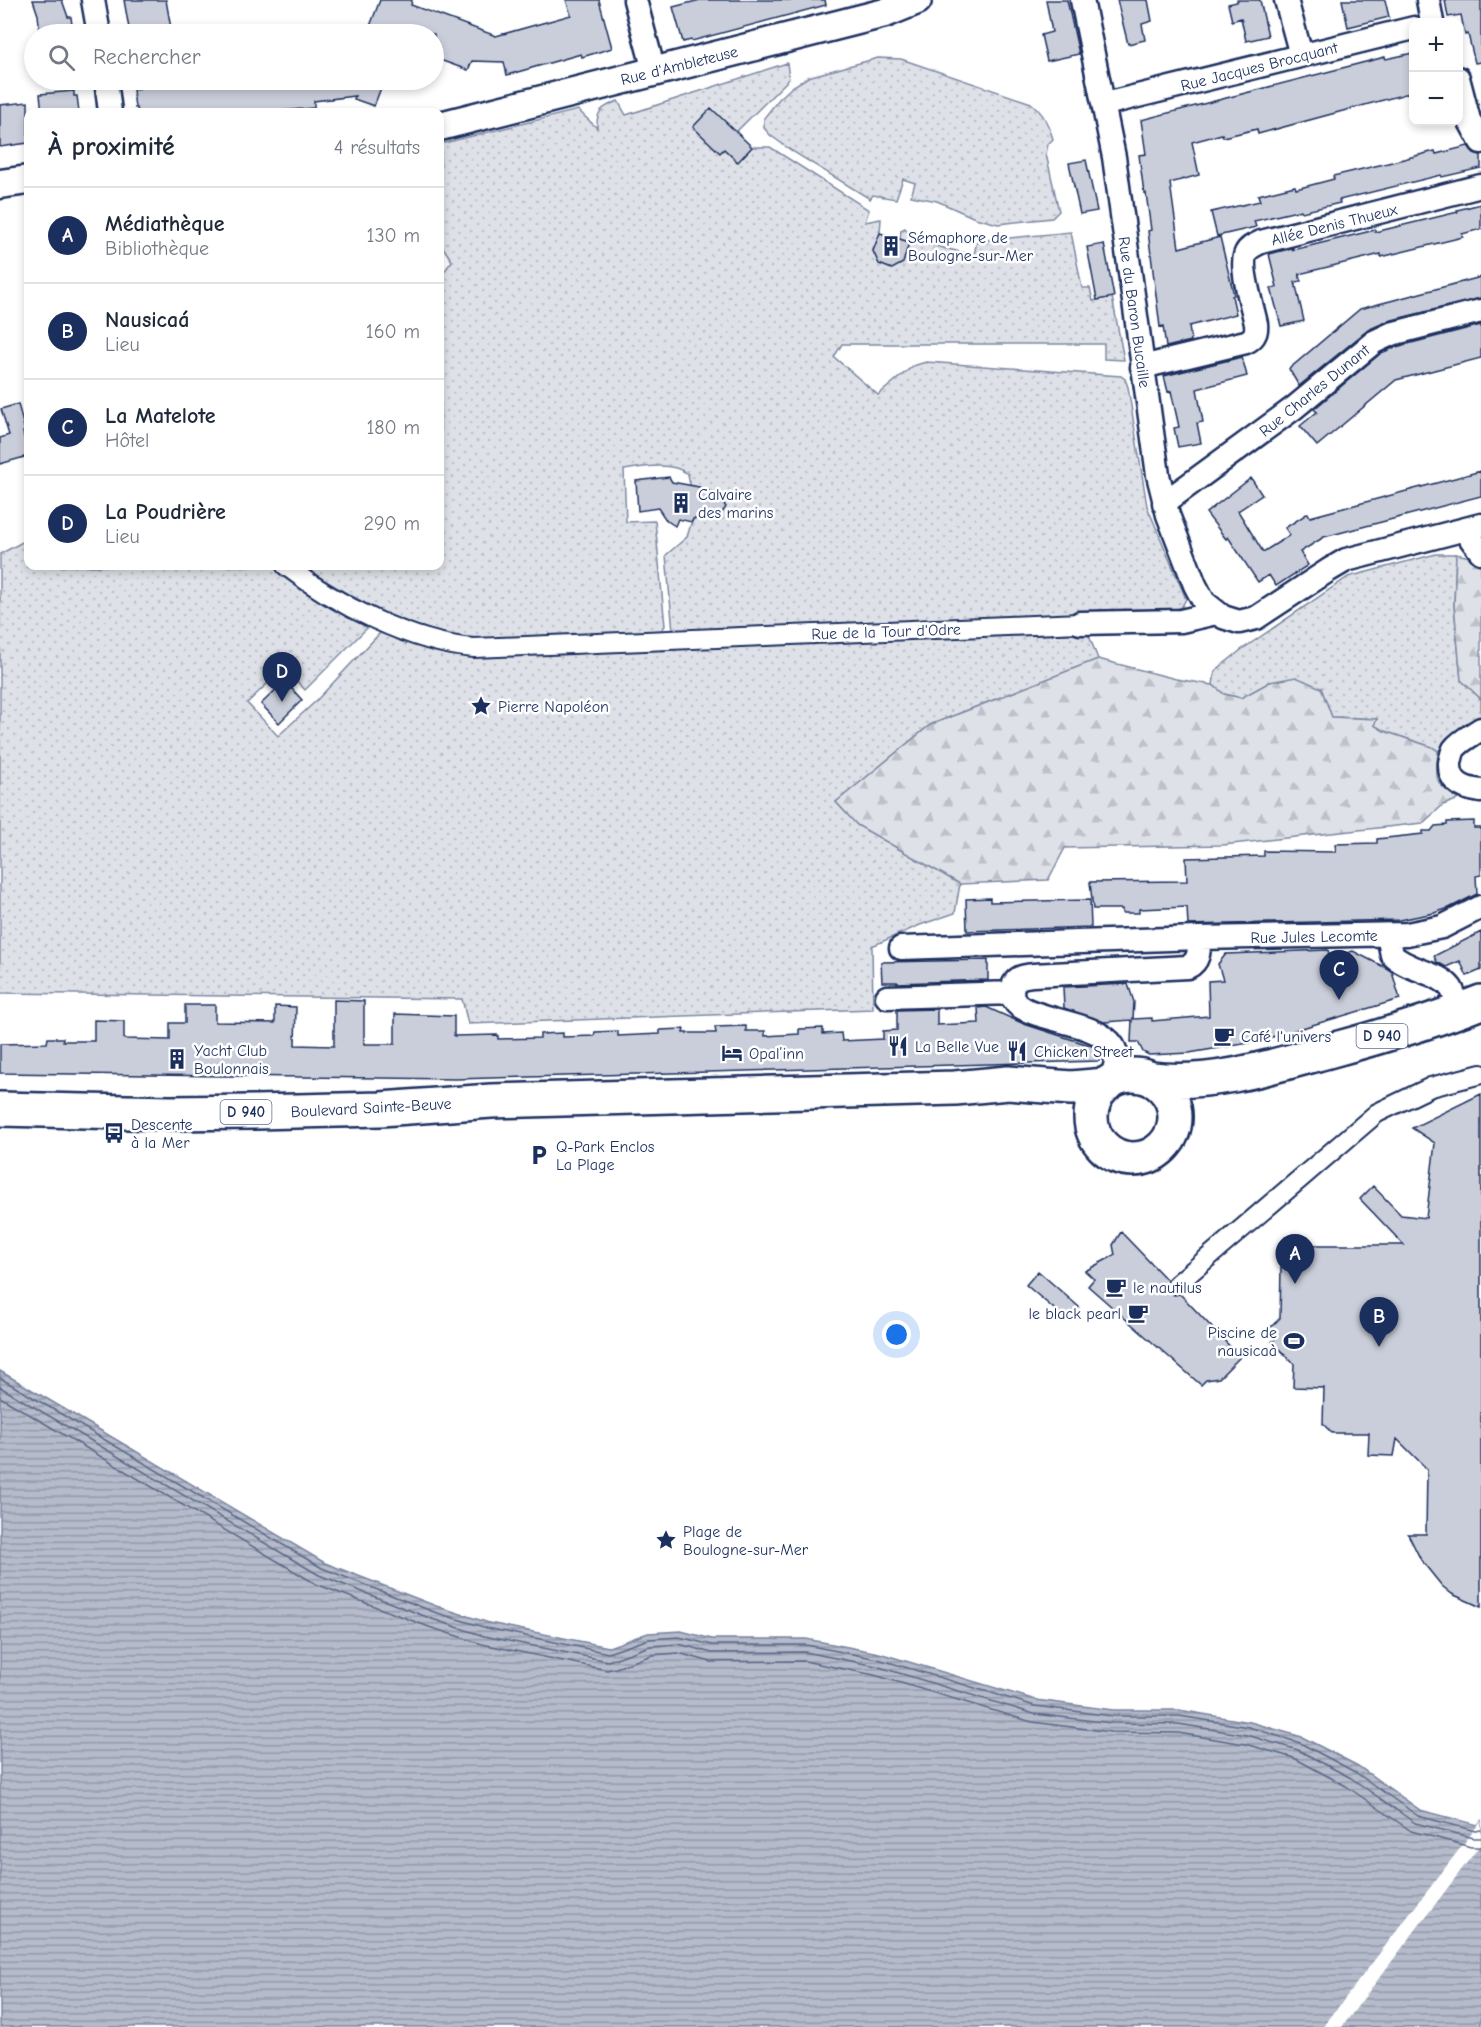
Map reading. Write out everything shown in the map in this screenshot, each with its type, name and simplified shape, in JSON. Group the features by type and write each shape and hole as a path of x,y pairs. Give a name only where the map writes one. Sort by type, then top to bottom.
{"main road":[{"name":"D 940","path":"1152,1079 1194,1081 1281,1064 1396,1032 1470,1007"},
{"name":"D 940","path":"1173,1132 1191,1111 1205,1101 1281,1064"},
{"path":"1131,1075 1152,1079 1166,1090 1173,1101 1175,1119 1173,1132 1156,1152 1136,1159 1109,1151 1094,1131 1091,1119 1098,1095 1108,1083 1131,1075"},
{"name":"Boulevard Sainte-Beuve","path":"0,1109 170,1113 381,1109 491,1101 956,1088 1008,1083 1071,1088 1108,1083"},
{"name":"Boulevard Sainte-Beuve","path":"956,1088 1038,1102 1064,1112 1094,1131"},
{"name":"Boulevard Sainte-Beuve","path":"0,1093 238,1097 380,1096 491,1101"}],"street":[{"path":"93,0 97,24"},
{"path":"635,0 654,71"},
{"name":"Rue d'Ambleteuse","path":"444,125 885,13 917,0"},
{"name":"Rue du Baron Bucaille","path":"1082,0 1117,171 1142,367 1164,503 1195,585 1204,602 1216,613"},
{"path":"1286,0 1300,55"},
{"path":"1428,0 1431,18"},
{"name":"Rue Jacques Brocquant","path":"1105,104 1409,29"},
{"path":"107,90 110,108"},
{"path":"1463,97 1469,120 1481,141"},
{"path":"0,184 24,181"},
{"name":"Allée Denis Thueux","path":"1142,367 1246,342 1252,338 1256,332 1256,324 1244,259 1247,252 1257,244 1481,186"},
{"name":"Rue Charles Dunant","path":"1164,503 1294,408 1374,342 1391,334 1481,311"},
{"path":"1474,527 1471,539 1481,552"},
{"name":"Rue de la Tour d'Odre","path":"292,570 328,594 402,630 438,642 474,648 1080,623 1181,621 1216,613 1239,622 1256,618 1346,560 1474,527"},
{"path":"1481,729 1455,748 1450,769 1455,782 1461,786 1481,791"},
{"path":"1388,935 1431,930 1481,907"},
{"name":"Rue Jules Lecomte","path":"901,948 1199,938 1388,935 1392,955 1410,968 1445,982 1454,994 1470,1007"},
{"path":"1108,1083 1116,1058 1114,1048 1109,1041 1087,1029 1023,1008 1015,1002 1012,993 1015,981 1026,976 1188,967 1196,961 1198,956 1199,938"},
{"path":"887,997 1012,993"},
{"path":"1177,1284 1377,1113 1431,1087 1481,1074"}],"green space":[{"path":"878,58 901,59 1031,103 1045,119 1053,139 1048,144 1046,154 1059,211 1052,218 998,224 975,218 937,201 911,196 915,183 903,179 896,199 873,195 870,199 792,151 764,128 764,118 779,99 808,77"},
{"path":"787,63 789,79 736,132 720,152 724,149 737,162 752,147 770,147 869,210 865,222 881,219 880,233 873,251 879,264 891,269 903,263 909,242 900,239 901,230 905,228 914,241 974,255 977,241 1071,232 1082,288 1090,288 1093,301 1112,297 1124,360 1104,359 1104,344 842,344 834,357 878,395 913,366 926,362 1121,376 1128,387 1147,506 1186,599 1181,608 1162,611 673,631 666,555 687,537 693,517 711,518 722,513 725,505 717,494 690,485 688,474 674,467 665,466 624,470 626,522 655,521 665,626 660,632 474,639 451,635 406,622 385,613 309,570 444,570 444,272 452,261 444,249 444,143 578,110 597,128 599,113 608,105 618,101 626,115"},
{"path":"24,541 24,570 277,570 315,598 369,626 305,690 284,668 247,703 278,736 316,701 381,632 423,647 467,656 1088,633 1098,659 930,725 836,802 857,825 960,884 955,913 872,946 873,1009 468,1024 462,999 2,993 0,992 0,554"},
{"path":"1436,554 1456,554 1454,605 1461,680 1481,699 1481,718 1461,730 1438,751 1384,731 1374,725 1377,719 1332,717 1321,688 1270,682 1241,698 1224,694 1213,685 1215,671 1241,650 1348,577"},
{"path":"1456,554 1481,561 1481,699 1461,680 1454,605"},
{"path":"1098,659 1176,679 1213,685 1224,694 1241,698 1270,682 1296,677 1321,688 1332,717 1377,719 1374,725 1384,731 1438,751 1437,775 1440,785 1459,799 1443,805 1423,823 1223,845 1065,848 1048,880 960,884 857,825 836,802 930,725"}],"water":[{"path":"0,1371 325,1563 436,1606 489,1623 609,1647 648,1633 681,1631 712,1639 806,1639 879,1653 1036,1700 1113,1710 1179,1710 1250,1722 1302,1737 1358,1766 1420,1810 1478,1825 1481,1821 1481,2027 0,2027"}],"pier":[{"path":"1481,1821 1481,1844 1342,2027 1323,2027"}],"building":[{"path":"33,0 62,0 68,17 71,17 72,24 39,24"},
{"path":"124,0 166,0 170,24 128,24"},
{"path":"380,0 412,0 411,5 496,36 571,15 566,0 599,0 612,48 582,57 581,54 507,75 504,62 472,61 468,70 444,62 444,24 371,24"},
{"path":"700,0 825,0 826,5 683,42 673,7"},
{"path":"1046,0 1067,0 1079,54 1047,61 1041,35 1052,32"},
{"path":"1117,0 1148,0 1152,21 1142,24 1145,40 1128,44"},
{"path":"1237,0 1260,0 1268,36 1246,41 1241,18 1232,21 1228,4 1237,2"},
{"path":"1342,0 1385,0 1389,17 1348,27"},
{"path":"1445,0 1481,0 1481,62 1475,63 1461,15 1448,17"},
{"path":"1409,54 1409,93 1258,134 1257,129 1223,137 1222,134 1192,142 1199,175 1170,183 1179,248 1220,237 1234,295 1232,296 1236,314 1189,326 1191,341 1166,347 1163,326 1160,327 1148,231 1151,230 1139,155 1146,154 1141,120 1385,57 1386,59"},
{"path":"133,90 380,90 374,106 354,99 355,96 314,101 314,108 135,108"},
{"path":"74,91 78,108 42,108 40,94"},
{"path":"28,102 28,108 24,108 24,144 0,147 0,105"},
{"path":"711,108 752,147 738,162 724,149 720,153 693,127"},
{"path":"1468,146 1474,153 1481,155 1481,168 1442,177 1441,175 1339,200 1340,203 1254,221 1256,227 1217,236 1211,212 1260,201 1258,195 1295,186 1296,189 1334,179 1333,176 1435,151 1436,154"},
{"path":"1086,160 1097,211 1080,214 1069,163"},
{"path":"1481,204 1481,229 1462,234 1463,237 1299,274 1301,281 1295,282 1304,321 1281,326 1271,288 1277,287 1269,254 1375,230 1375,232 1458,212 1457,210"},
{"name":"Sémaphore de Boulogne-sur-Mer","path":"880,233 909,242 903,263 892,269 879,264 873,251"},
{"path":"1104,244 1114,297 1097,300 1087,247"},
{"path":"1481,277 1481,298 1388,321 1368,330 1299,386 1289,369 1360,309"},
{"path":"1481,325 1481,358 1396,380 1317,446 1300,426 1317,412 1314,409 1381,353"},
{"path":"1242,357 1247,376 1197,389 1203,422 1197,423 1201,443 1178,447 1174,428 1179,427 1171,391 1168,392 1164,376"},
{"path":"18,404 24,427 24,457 0,464 0,438 9,435 1,409"},
{"path":"1481,471 1481,496 1324,537 1300,552 1308,565 1276,586 1269,575 1258,582 1228,537 1226,539 1206,513 1251,478 1262,495 1238,511 1263,552 1290,535 1285,528 1308,513 1310,517"},
{"name":"Calvaire des marins","path":"669,477 672,482 699,487 717,494 726,507 722,513 711,518 693,519 692,522 678,519 675,526 666,520 658,508 638,511 636,481"},
{"path":"285,681 302,700 279,723 261,704"},
{"path":"1474,821 1474,828 1481,828 1481,875 1476,876 1477,894 1434,913 1399,920 1188,925 1187,907 1139,909 1139,913 1122,913 1122,909 1093,909 1090,882 1187,881 1186,858 1264,856 1264,851 1336,852 1335,844 1377,843 1377,839 1423,834 1423,831 1431,831 1435,826 1447,825 1447,822"},
{"path":"990,898 990,902 1090,900 1091,927 967,931 966,899"},
{"path":"1481,932 1481,970 1467,976 1460,961 1446,967 1437,962 1434,956"},
{"path":"1328,950 1330,958 1353,951 1392,972 1400,999 1255,1042 1189,1053 1149,1055 1143,1052 1138,1042 1131,1042 1132,1020 1104,1022 1064,1008 1063,987 1128,984 1134,1002 1133,1019 1152,1018 1152,1021 1209,1016 1208,981 1223,980 1218,964 1226,954"},
{"path":"988,960 988,980 882,982 881,962"},
{"path":"334,1000 364,1001 364,1044 395,1044 395,1014 454,1016 454,1036 498,1035 498,1039 540,1038 540,1034 563,1033 563,1037 594,1036 595,1032 618,1031 618,1036 660,1034 660,1030 684,1029 683,1033 716,1033 715,1027 746,1026 746,1031 765,1031 765,1036 799,1034 799,1029 823,1028 823,1034 841,1033 842,1041 883,1039 883,1031 897,1030 897,1010 937,1009 937,1025 979,1023 978,1008 986,1007 1024,1024 1092,1046 1099,1051 1099,1061 455,1079 0,1073 0,1044 47,1043 48,1038 63,1038 63,1041 94,1041 94,1020 124,1021 124,1039 170,1040 170,1023 185,1023 185,1005 215,1005 215,1022 275,1023 275,1006 296,1007 295,1045 334,1046"},
{"path":"1481,1094 1481,1607 1452,1594 1442,1586 1421,1560 1408,1534 1426,1534 1427,1469 1397,1439 1394,1456 1368,1455 1369,1433 1332,1433 1323,1424 1324,1388 1293,1387 1294,1364 1272,1342 1278,1336 1270,1328 1280,1318 1281,1267 1304,1267 1304,1245 1404,1245 1360,1199 1373,1186 1401,1215 1426,1218 1435,1143 1412,1128"},
{"path":"1121,1232 1167,1280 1166,1287 1169,1292 1174,1295 1180,1294 1240,1357 1219,1378 1206,1380 1201,1385 1088,1286 1094,1279 1085,1271 1115,1255 1113,1245"},
{"path":"1038,1271 1079,1307 1067,1320 1026,1285"}],"place":[{"name":"Sémaphore de Boulogne-sur-Mer","path":"891,246"},
{"name":"Calvaire des marins","path":"681,503"},
{"name":"La Poudrière","path":"282,702"},
{"name":"Pierre Napoléon","path":"481,706"},
{"name":"La Matelote","path":"1339,1000"},
{"name":"Café l'univers","path":"1224,1036"},
{"name":"La Belle Vue","path":"898,1046"},
{"name":"Chicken Street","path":"1017,1051"},
{"name":"Opal’inn","path":"732,1053"},
{"name":"Yacht Club Boulonnais","path":"177,1059"},
{"name":"Descente à la Mer","path":"114,1133"},
{"name":"Q-Park Enclos La Plage","path":"539,1155"},
{"name":"Médiathèque","path":"1295,1284"},
{"name":"le nautilus","path":"1116,1287"},
{"name":"le black pearl","path":"1138,1313"},
{"name":"Piscine de nausicaà","path":"1294,1341"},
{"name":"Nausicaá","path":"1379,1347"},
{"name":"Plage de Boulogne-sur-Mer","path":"666,1540"}]}
